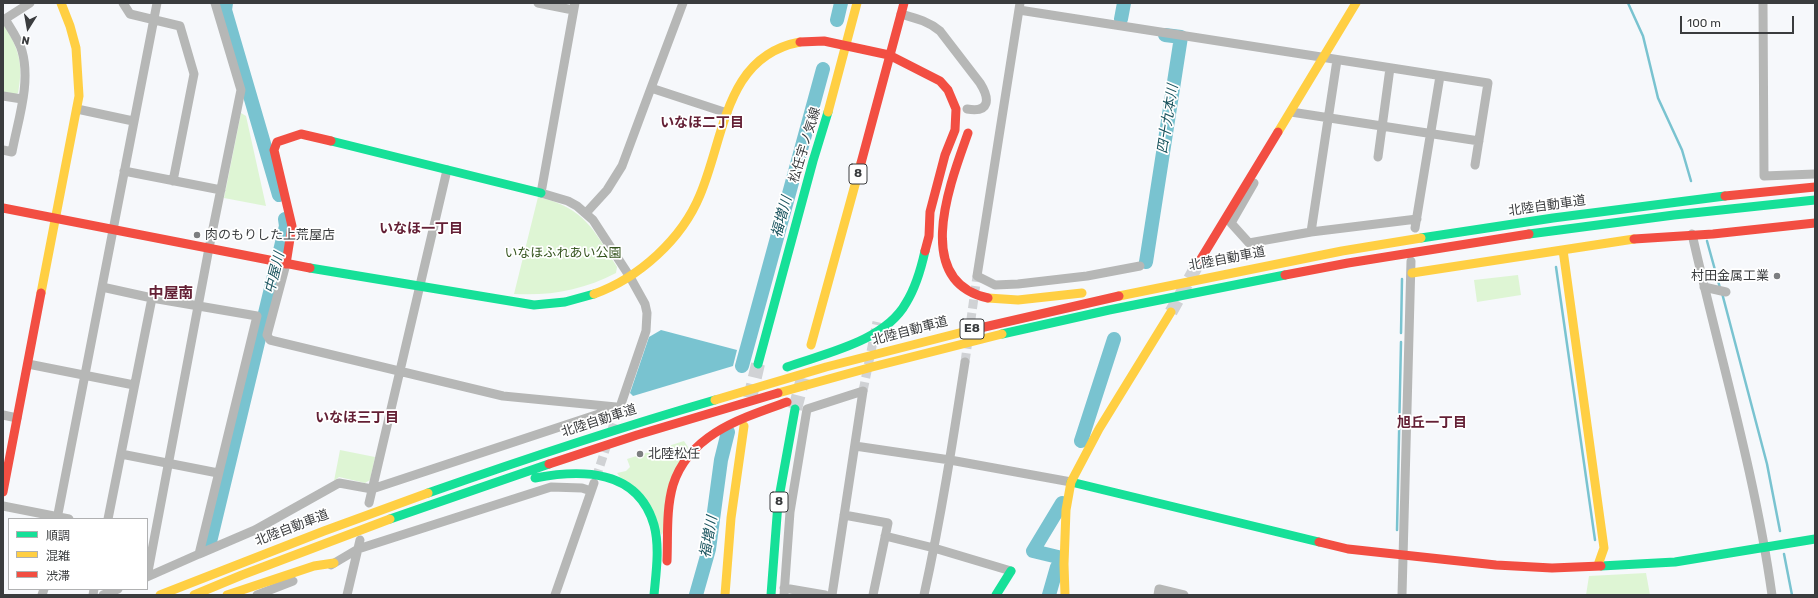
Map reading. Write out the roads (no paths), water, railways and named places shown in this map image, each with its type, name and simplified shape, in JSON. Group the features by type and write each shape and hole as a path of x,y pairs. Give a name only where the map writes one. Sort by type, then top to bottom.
{"main road":[{"path":"3,492 77,109 80,82 78,55 71,28 61,3"},
{"name":"松任宇ノ気線","path":"758,364 857,3"},
{"name":"8","path":"811,345 904,3"},
{"path":"1199,262 1356,3"},
{"path":"3,208 267,260 534,305 581,299 596,294 630,277 658,255 677,234 689,216 704,184 726,113 736,88 747,72 761,58 777,48 794,41 816,40 889,55 915,58"},
{"path":"782,369 869,337 890,323 906,304 913,291 924,258 929,236 930,212 945,155 955,130 956,109 948,90 931,75 889,55"},
{"path":"964,99 967,109 968,126 967,160 951,218 942,238 942,251 948,270 961,286 969,292 979,296 1015,300 1094,291 1219,270 1252,267"},
{"path":"284,263 292,226 274,150 277,142 301,134 541,193"},
{"name":"北陸自動車道","path":"160,595 314,533 525,458 659,415 941,336 1103,298 1252,267 1401,241 1555,218 1704,199 1815,187"},
{"name":"北陸自動車道","path":"194,595 409,512 637,436 754,400 938,350 1178,295 1394,255 1585,227 1815,200"},
{"path":"1412,273 1629,240 1692,234 1712,234 1815,223"},
{"path":"1563,250 1604,548 1598,566"},
{"path":"1064,595 1066,510 1071,482 1099,430 1171,312"},
{"path":"808,395 938,350"},
{"path":"659,415 768,374"},
{"path":"666,573 670,500 678,472 684,460 700,442 721,428 739,419 794,400"},
{"name":"8","path":"772,595 778,503 795,409"},
{"path":"725,595 731,518 744,426"},
{"path":"319,546 352,537 445,504 511,484 553,475 589,473 612,478 624,483 638,496 649,512 654,525 656,539 654,595"},
{"path":"1071,482 1348,549 1404,556 1517,566 1552,568 1675,562 1815,539"},
{"path":"227,595 314,566 334,563"},
{"path":"996,595 1011,572"}],"street":[{"path":"3,150 12,152 25,80 24,61 18,40 4,17 30,3"},
{"path":"123,3 130,14 180,26 194,74 174,181"},
{"path":"3,506 58,518 133,121 157,3"},
{"path":"148,572 209,248 241,90 215,3"},
{"path":"538,3 574,7 541,193 568,201 586,213 598,227 630,277 645,304 647,325 620,407"},
{"path":"586,213 606,190 622,166 683,3"},
{"path":"1763,3 1764,176 1815,174"},
{"path":"1140,266 1087,276 1018,284 995,285 978,276 1020,6 1323,58 1488,83 1475,164"},
{"path":"901,14 932,24 940,31 980,83 986,92 986,104 982,109 977,111 967,109"},
{"path":"1311,232 1337,60"},
{"path":"1378,157 1390,68"},
{"path":"1261,161 1257,177 1231,223 1249,243 1311,232 1416,224 1440,76"},
{"path":"651,88 726,113"},
{"path":"3,96 22,100"},
{"path":"77,109 133,121"},
{"path":"1291,112 1479,141"},
{"path":"369,503 447,170"},
{"path":"124,171 221,190"},
{"path":"1692,234 1707,288 1735,409 1765,548 1772,595"},
{"path":"1402,595 1412,261"},
{"path":"284,263 268,335 270,340 503,396 620,407"},
{"path":"102,286 152,298 256,316 199,554"},
{"path":"1707,288 1726,292"},
{"path":"108,518 152,298"},
{"path":"924,595 950,460 965,362"},
{"path":"28,364 134,385"},
{"path":"825,595 784,591 790,512 807,408 863,391 832,595"},
{"path":"148,577 256,530 339,483 372,489 620,407"},
{"path":"3,415 17,418"},
{"path":"855,446 950,460 1071,482"},
{"path":"121,454 218,473"},
{"path":"257,595 315,573 358,549 551,487 592,487 555,595"},
{"path":"844,515 888,523 873,595"},
{"path":"885,536 934,548 1011,572"},
{"path":"347,595 360,540"},
{"path":"1158,595 1159,589 1184,595"},
{"path":"104,595 116,590"}],"water":[{"path":"661,330 737,350 733,366 633,396 630,393 649,337"}],"waterway":[{"name":"中屋川","path":"226,3 225,10 279,195"},
{"name":"福増川","path":"837,20 841,3"},
{"name":"四十九本川","path":"1121,19 1124,3"},
{"path":"1628,3 1643,36 1658,98 1682,150 1691,181"},
{"name":"四十九本川","path":"1146,262 1181,37 1165,35"},
{"name":"福増川","path":"742,366 823,69"},
{"name":"中屋川","path":"209,546 286,226 285,219"},
{"path":"1707,241 1720,288"},
{"path":"1556,267 1595,540"},
{"path":"1401,333 1402,279"},
{"path":"1722,293 1767,464 1780,531"},
{"name":"四十九本川","path":"1081,441 1114,339"},
{"path":"1397,530 1401,342"},
{"name":"福増川","path":"696,595 709,549 721,460 728,432"},
{"name":"四十九本川","path":"1058,557 1033,551 1062,503"},
{"path":"1784,554 1792,595"},
{"name":"四十九本川","path":"1049,595 1057,567"}],"tunnel":[{"path":"1171,312 1199,262"},
{"path":"965,362 977,276"},
{"path":"863,391 877,322"},
{"path":"750,398 758,364"},
{"path":"795,409 803,378"},
{"path":"611,432 620,407"},
{"path":"596,478 607,444"}],"place":[{"name":"肉のもりした上荒屋店","path":"197,235"},
{"name":"村田金属工業","path":"1777,276"},
{"name":"北陸松任","path":"640,454"}],"district":[{"name":"いなほ二丁目","path":"702,123"},
{"name":"いなほ一丁目","path":"421,229"},
{"name":"中屋南","path":"171,294"},
{"name":"いなほ三丁目","path":"357,418"},
{"name":"旭丘一丁目","path":"1432,423"}],"park label":[{"name":"いなほふれあい公園","path":"563,253"}]}
